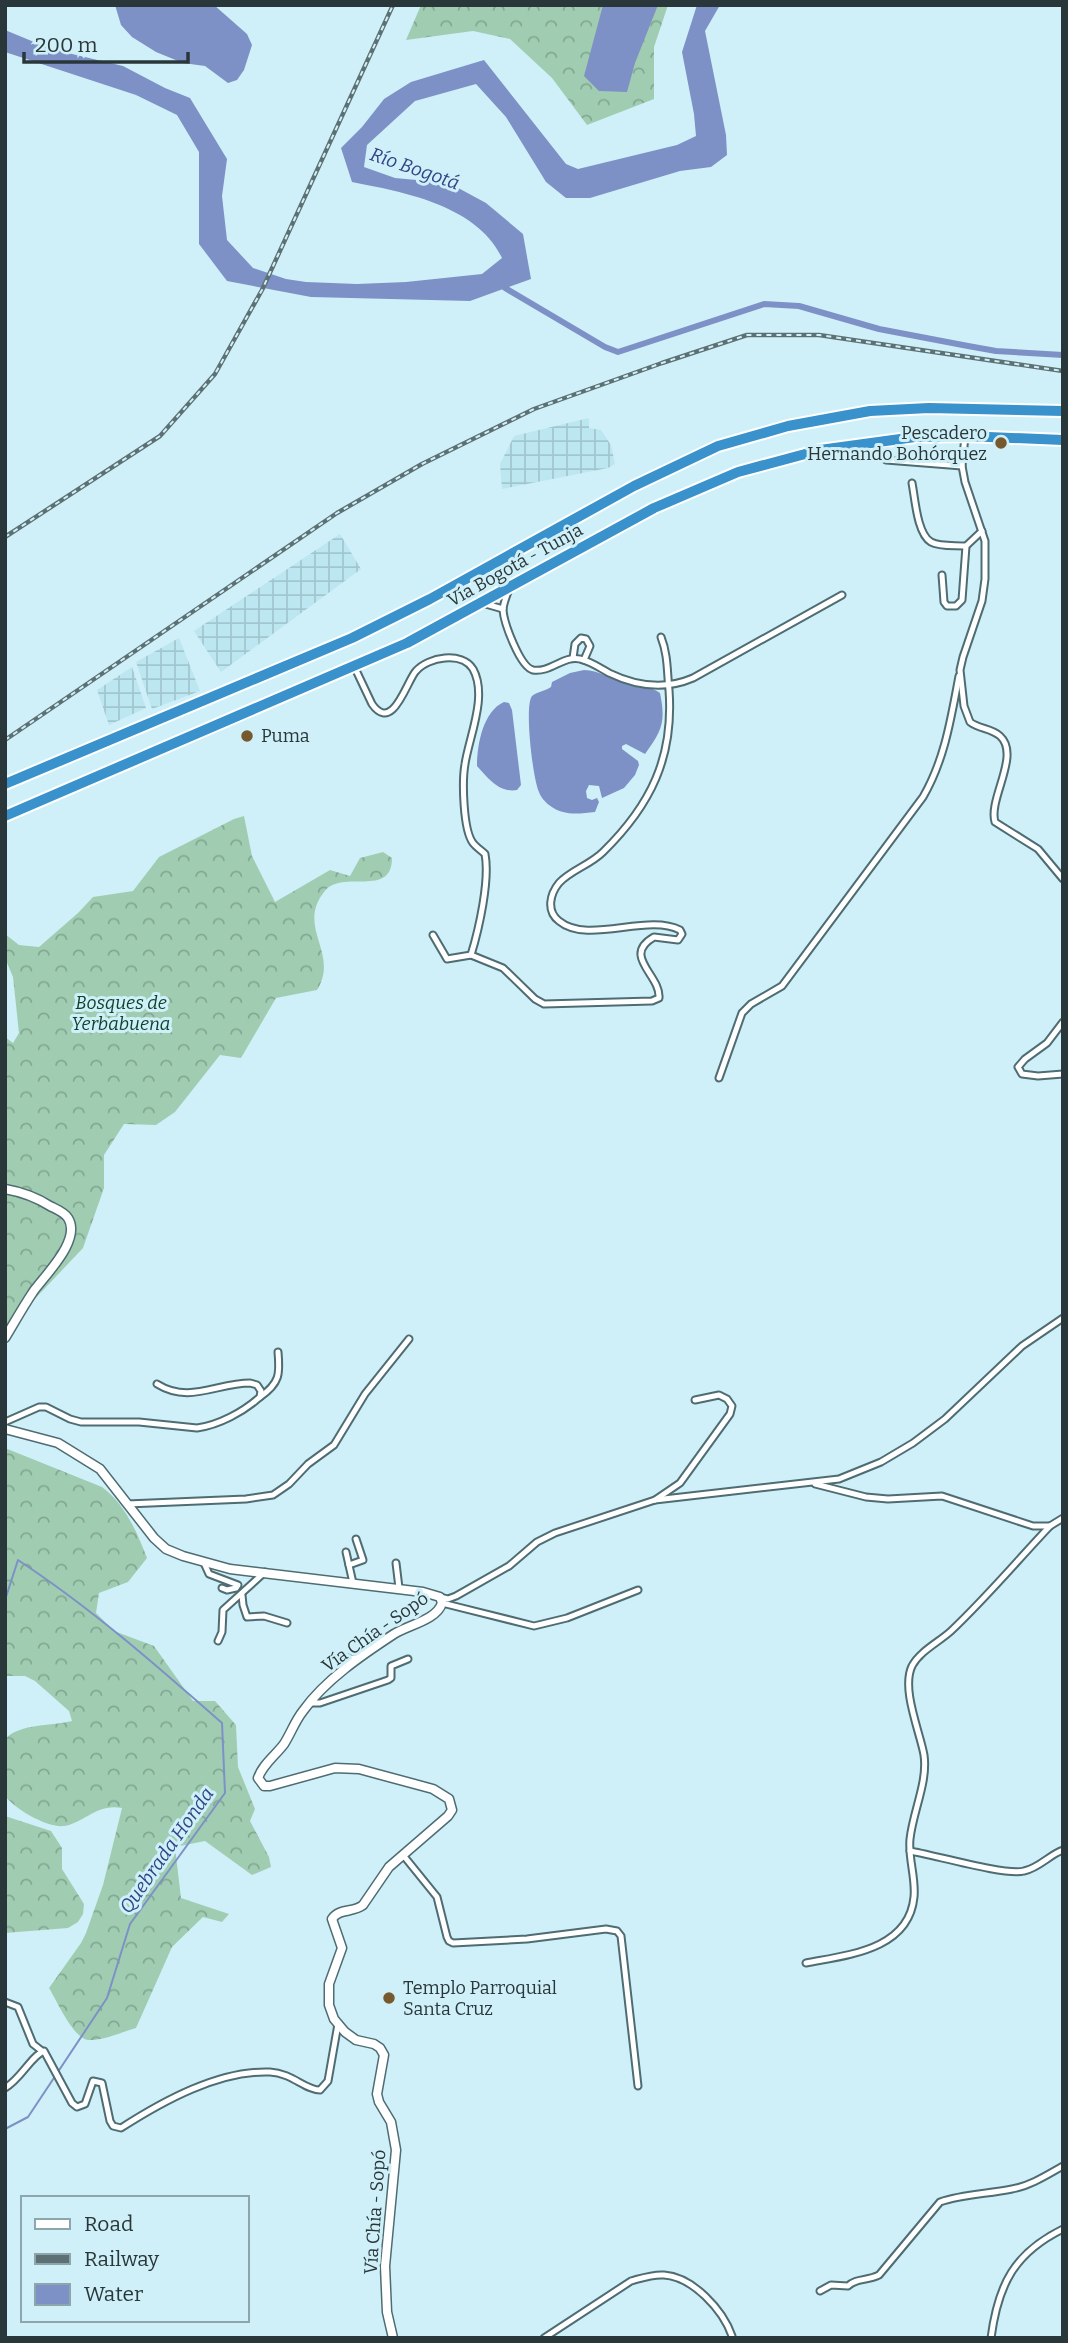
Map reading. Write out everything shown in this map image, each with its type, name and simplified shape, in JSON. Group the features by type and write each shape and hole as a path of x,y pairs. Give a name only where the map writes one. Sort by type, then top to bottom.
{"highway":[{"name":"Vía Bogotá - Tunja","path":"5,783 361,634 430,599 634,486 718,446 788,426 870,411 929,408 1063,411"},
{"name":"Vía Bogotá - Tunja","path":"5,816 407,643 654,508 761,464 820,450 928,436 1063,440"}],"street":[{"path":"719,1078 743,1013 751,1004 782,986 934,778 943,754 963,657 982,601 985,579 985,541 962,466 965,436"},
{"path":"886,460 962,466"},
{"path":"912,483 925,537 934,543 966,546"},
{"path":"942,575 944,602 947,606 956,606 962,600 966,546 982,531"},
{"path":"510,587 503,609 517,654 526,667 538,670 573,658 584,660 631,681 668,686 692,678 842,595"},
{"path":"482,603 503,609"},
{"path":"433,935 447,959 471,955 503,968 534,999 544,1004 652,1001 659,998 655,981 642,964 643,948 654,937 678,940 682,934 680,930 653,925 587,930 567,926 552,913 550,904 552,893 558,884 600,855 643,804 654,786 669,729 668,665 661,637"},
{"path":"573,658 575,644 581,638 586,639 590,646 584,660"},
{"path":"354,666 372,704 376,710 382,712 393,709 400,702 410,678 424,664 458,658 464,660 475,673 478,702 465,765 464,788 469,833 472,842 485,854 487,869 481,916 471,955"},
{"path":"960,670 964,706 970,723 999,735 1006,746 1004,774 994,809 995,822 1038,849 1063,879"},
{"path":"1063,1022 1047,1043 1018,1067 1019,1071 1030,1076 1063,1074"},
{"path":"5,1189 26,1194 63,1212 68,1217 70,1227 61,1257 34,1290 5,1338"},
{"path":"441,1600 456,1596 509,1566 537,1542 555,1533 655,1500 839,1479 881,1462 945,1419 1022,1346 1063,1318"},
{"path":"127,1504 246,1499 273,1494 289,1485 308,1464 334,1444 365,1394 409,1339"},
{"path":"5,1422 39,1407 46,1407 81,1422 139,1422 197,1428 217,1423 274,1386 278,1377 278,1352"},
{"path":"157,1384 170,1392 184,1393 250,1383 257,1385 261,1391 260,1397"},
{"path":"655,1500 680,1483 730,1413 732,1406 727,1399 719,1395 695,1400"},
{"name":"Vía Chía - Sopó","path":"5,1429 44,1438 70,1449 100,1469 166,1549 230,1569 368,1587 399,1588 423,1592 441,1600 435,1614 405,1626 360,1658 309,1703 283,1745 262,1768 258,1778 264,1786 270,1786 335,1768 359,1769 433,1789 445,1795 452,1805 448,1816 385,1872 363,1905 357,1910 339,1912 332,1919 342,1948 329,1984 329,2005 338,2024 356,2040 380,2048 384,2055 377,2094 391,2122 396,2150 385,2266 387,2312 393,2338"},
{"path":"811,1483 866,1497 888,1499 942,1496 1033,1526 1050,1526"},
{"path":"806,1963 873,1947 892,1937 910,1918 915,1895 910,1838 924,1769 924,1755 914,1722 910,1674 912,1666 951,1631 1050,1526 1063,1518"},
{"path":"349,1565 363,1560 356,1539"},
{"path":"346,1552 353,1583"},
{"path":"204,1563 209,1574 238,1585 227,1590 222,1588"},
{"path":"396,1563 399,1588"},
{"path":"218,1641 222,1632 223,1610 265,1572"},
{"path":"441,1600 534,1626 567,1618 638,1590"},
{"path":"242,1595 247,1617 264,1616 287,1623"},
{"path":"331,1658 360,1658"},
{"path":"309,1703 320,1703 388,1680 391,1678 391,1666 408,1659"},
{"path":"910,1851 1016,1872 1035,1867 1063,1850"},
{"path":"402,1855 437,1897 447,1937 453,1943 565,1935 606,1929 617,1931 621,1936 638,2085"},
{"path":"5,2002 18,2007 33,2044 41,2051 47,2052 72,2103 77,2107 85,2104 92,2083 95,2080 102,2083 110,2121 113,2126 121,2127 163,2101 243,2074 286,2074 311,2089 320,2090 328,2081 338,2024"},
{"path":"5,2088 13,2083 41,2051"},
{"path":"820,2291 831,2285 848,2286 879,2275 940,2202 950,2198 1014,2189 1034,2182 1063,2166"},
{"path":"992,2338 995,2312 1010,2270 1031,2249 1063,2229"},
{"path":"544,2338 631,2281 665,2275 684,2281 710,2303 728,2323 731,2338"}],"shaded area":[{"path":"589,418 589,428 601,430 611,445 615,464 608,468 502,489 500,464 514,436"},
{"path":"340,534 361,569 221,672 194,631"},
{"path":"179,638 200,691 152,709 136,662"},
{"path":"132,667 146,708 109,725 97,690"}],"green space":[{"path":"421,5 668,5 654,47 654,99 587,125 552,78 510,39 473,31 406,40"},
{"name":"Bosques de Yerbabuena","path":"244,816 252,856 275,902 330,870 350,876 360,858 383,852 392,858 390,870 384,877 375,880 342,882 332,885 324,892 314,917 324,964 323,977 317,990 276,998 241,1058 220,1055 175,1112 156,1125 124,1124 104,1155 104,1188 83,1248 11,1324 5,1334 5,1037 13,1043 19,1033 13,977 5,958 5,934 19,945 39,947 93,897 133,891 159,857"},
{"path":"5,1448 102,1487 124,1510 147,1558 128,1582 99,1593 96,1613 114,1631 154,1646 193,1701 215,1701 236,1725 238,1767 255,1809 250,1821 269,1857 271,1867 252,1875 205,1841 175,1847 181,1898 229,1914 222,1922 203,1917 172,1947 136,2028 100,2039 88,2040 77,2033 49,1988 86,1933 103,1885 122,1808 105,1808 71,1824 57,1826 32,1817 5,1796 5,1739 19,1730 72,1721 69,1711 35,1681 25,1676 5,1676"},
{"path":"5,1816 51,1831 62,1848 62,1869 84,1904 83,1914 78,1922 68,1928 5,1933"}],"water":[{"path":"115,5 214,5 247,34 252,45 244,70 237,80 228,83 205,66 183,63 156,52 132,37 121,25"},
{"path":"603,5 658,5 635,63 627,92 599,91 584,76"},
{"path":"697,5 720,5 705,31 726,135 727,155 711,167 680,171 590,198 566,198 546,182 506,117 476,84 415,101 367,145 364,167 395,178 449,183 486,203 523,234 531,279 470,301 311,297 227,281 199,244 199,152 177,115 136,95 5,52 5,30 51,49 123,66 190,98 227,159 222,196 227,240 253,268 286,279 306,282 406,282 482,274 502,258 490,240 475,225 457,213 415,196 352,182 341,148 384,99 411,82 484,60 566,164 578,169 677,145 696,136 682,52"},
{"path":"584,670 660,693 663,712 659,732 645,754 626,744 622,746 639,765 635,775 624,788 602,798 599,786 589,785 587,798 597,798 599,802 595,812 571,813 554,809 540,794 530,743 530,703 532,696 551,687 552,682 570,673"},
{"path":"504,702 509,703 512,710 521,785 517,790 499,787 477,766 478,748 486,721 497,706"}],"waterway":[{"path":"505,288 618,352 764,304 799,306 879,329 996,351 1063,355"},
{"name":"Quebrada Honda","path":"5,1600 18,1560 97,1617 197,1701 222,1723 225,1793 130,1924 107,1998 28,2117 5,2129"}],"railway":[{"path":"5,537 160,436 215,374 262,290 393,5"},
{"path":"5,740 337,513 422,464 534,409 662,363 747,335 819,335 1063,371"}],"place":[{"name":"Pescadero Hernando Bohórquez","path":"1001,443"},
{"name":"Puma","path":"247,736"},
{"name":"Templo Parroquial Santa Cruz","path":"389,1998"}],"water label":[{"name":"Río Bogotá","path":"415,168"}]}
